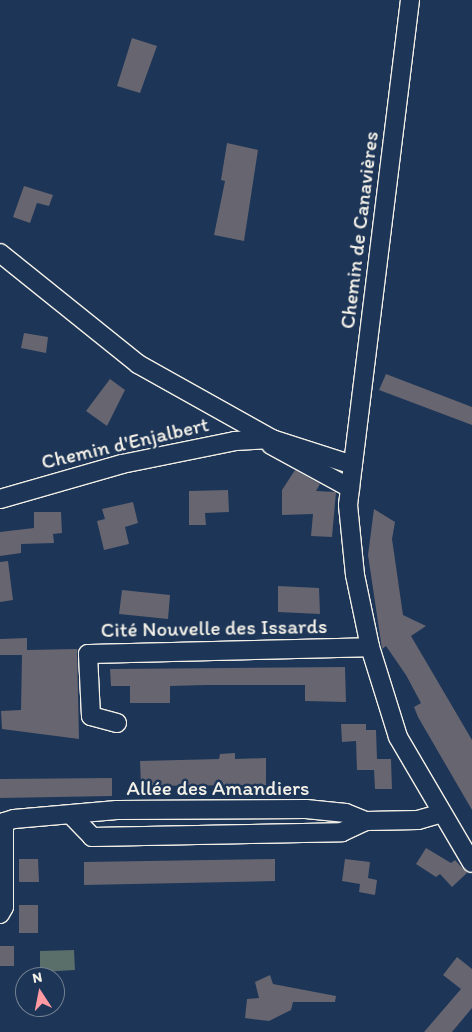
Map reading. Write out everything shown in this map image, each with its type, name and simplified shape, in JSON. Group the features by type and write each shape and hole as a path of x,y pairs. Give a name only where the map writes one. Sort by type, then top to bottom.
{"street":[{"name":"Chemin de Canavières","path":"410,0 350,488 354,575 370,647 398,737 472,863"},
{"path":"0,253 138,364 350,488"},
{"name":"Chemin d'Enjalbert","path":"0,499 122,464 210,445 267,440 353,465"},
{"name":"Cité Nouvelle des Issards","path":"117,723 91,716 88,654 370,647"},
{"path":"306,809 309,833"},
{"name":"Allée des Amandiers","path":"0,914 4,907 1,832 4,822 14,819 72,816 117,810 306,809 346,813 366,821 418,820 442,813"},
{"path":"72,816 92,837 342,832 366,821"}],"green space":[{"path":"74,950 75,970 65,971 65,967 40,967 40,951"}],"building":[{"path":"132,38 157,46 140,93 117,86"},
{"path":"227,143 258,150 244,241 214,235 225,181 221,180"},
{"path":"24,186 53,195 49,206 37,203 30,223 13,217"},
{"path":"24,333 48,337 46,353 21,348"},
{"path":"386,374 472,407 472,425 379,390"},
{"path":"110,379 125,390 107,426 86,411"},
{"path":"295,470 320,484 316,491 336,492 332,537 311,536 313,514 282,515 282,490"},
{"path":"228,490 229,512 205,513 206,525 189,525 189,491"},
{"path":"133,502 138,523 125,527 129,544 104,550 97,521 105,519 102,509"},
{"path":"374,509 395,522 392,539 403,615 426,626 411,636 472,740 472,810 418,717 414,707 421,703 406,675 386,646 382,649 368,555"},
{"path":"34,512 61,512 62,533 53,534 54,543 21,544 21,553 0,556 0,532 34,528"},
{"path":"8,561 13,600 0,602 0,562"},
{"path":"278,586 319,588 320,614 278,612"},
{"path":"122,590 170,595 168,619 119,614"},
{"path":"27,638 27,650 77,649 79,739 2,729 1,711 21,710 22,655 0,655 0,639"},
{"path":"345,667 346,702 305,701 305,685 206,685 170,686 170,703 130,703 130,686 111,686 110,669"},
{"path":"341,724 366,724 366,730 376,730 377,759 391,759 392,789 375,789 374,770 357,770 356,741 342,742"},
{"path":"235,753 235,759 266,758 266,785 141,786 140,761 219,759 220,754"},
{"path":"112,778 112,796 0,798 0,779"},
{"path":"426,848 451,863 455,860 467,873 452,887 440,874 436,877 416,864"},
{"path":"19,859 38,859 39,882 19,882"},
{"path":"275,859 275,881 84,885 84,862"},
{"path":"345,859 370,862 368,878 377,880 375,895 359,892 360,884 342,881"},
{"path":"19,905 38,905 38,933 19,933"},
{"path":"0,946 14,946 14,966 0,966"},
{"path":"457,957 472,969 472,1008 452,1032 424,1032 461,989 443,975"},
{"path":"270,975 273,984 336,996 335,1002 293,1002 291,1010 269,1021 245,1018 247,999 259,998 255,982"}]}
